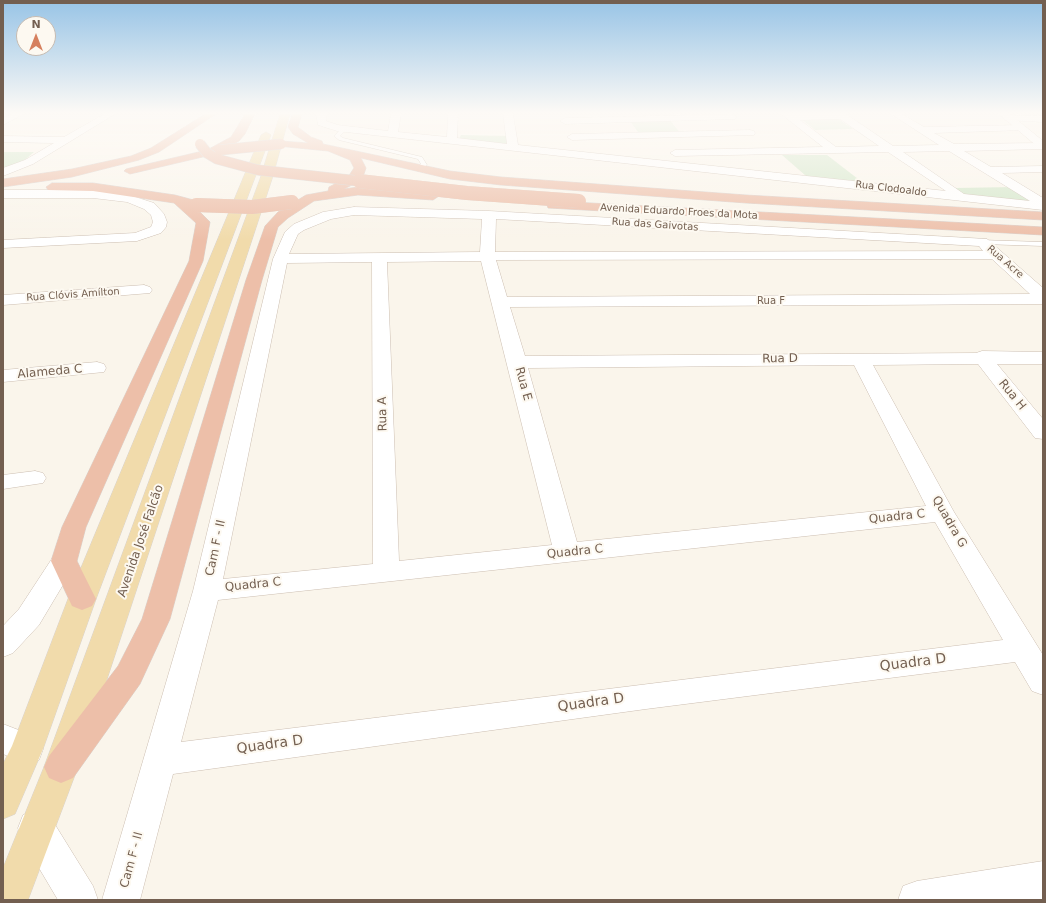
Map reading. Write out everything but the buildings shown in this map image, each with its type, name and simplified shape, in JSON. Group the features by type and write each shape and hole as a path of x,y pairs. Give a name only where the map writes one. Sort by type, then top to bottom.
{"highway":[{"path":"3,183 72,173 140,156"},
{"name":"Avenida Eduardo Froes da Mota","path":"3,183 117,173 198,156"},
{"name":"Avenida Eduardo Froes da Mota","path":"179,201 166,195 160,189 161,179 175,166 200,156"},
{"path":"212,156 233,165 258,170 467,193 579,201 1043,224"},
{"name":"Avenida Eduardo Froes da Mota","path":"311,203 343,186 358,174 360,168 355,158 351,156"},
{"name":"Avenida Eduardo Froes da Mota","path":"366,156 450,175 569,186 877,207 1043,216"},
{"path":"450,175 554,191 793,211"},
{"name":"Avenida Eduardo Froes da Mota","path":"3,188 93,187 196,205 239,207 311,203 339,193 378,191 518,203 1043,231"},
{"path":"82,600 64,561 74,527 196,261 203,222 179,201"},
{"path":"61,767 129,674 156,619 207,447 254,280 272,226 283,215 311,203"}],"main road":[{"path":"257,180 262,156"},
{"path":"3,802 15,744 82,600 267,156"},
{"name":"Avenida José Falcão","path":"9,900 61,767 257,180"}],"street":[{"path":"3,172 29,162 39,156"},
{"name":"Rua Clodoaldo","path":"598,156 1043,206"},
{"path":"903,156 962,197"},
{"path":"966,156 1043,203"},
{"path":"990,170 1043,169"},
{"path":"857,173 874,186 880,197 877,207"},
{"path":"949,187 978,186"},
{"path":"993,186 1015,186"},
{"path":"3,194 77,193 128,199 149,206 157,214 160,222 159,227 156,230 137,237 3,244"},
{"name":"Rua das Gaivotas","path":"311,203 354,211 489,215 760,232 982,242"},
{"name":"Cam F - II","path":"121,900 207,591 280,259 292,232 299,227 311,203"},
{"name":"Rua E","path":"489,215 487,256 517,362 567,553"},
{"path":"729,215 751,224 760,232 770,255"},
{"name":"Rua Acre","path":"966,228 1043,298"},
{"path":"280,259 487,256 997,255"},
{"name":"Rua A","path":"379,258 386,570"},
{"name":"Rua Clóvis Amílton","path":"3,300 144,290"},
{"name":"Rua F","path":"499,302 1043,298"},
{"name":"Rua D","path":"517,362 982,357 1043,358"},
{"name":"Rua H","path":"982,357 1043,433"},
{"name":"Quadra G","path":"860,358 942,513 1043,682"},
{"name":"Alameda C","path":"3,376 97,368"},
{"path":"3,482 35,478"},
{"name":"Quadra C","path":"207,591 386,570 567,553 942,513"},
{"path":"3,644 29,617 64,561"},
{"name":"Quadra D","path":"159,760 646,696 1024,649"},
{"path":"36,828 79,900"},
{"path":"916,900 1043,880"}],"lane":[{"path":"412,156 420,158 424,165 418,168"},
{"path":"982,242 1043,244"}],"green space":[{"path":"3,156 29,156 9,168 3,168"},
{"path":"783,156 828,156 862,182 806,176"},
{"path":"1014,187 1042,204 964,195 954,188"}]}
